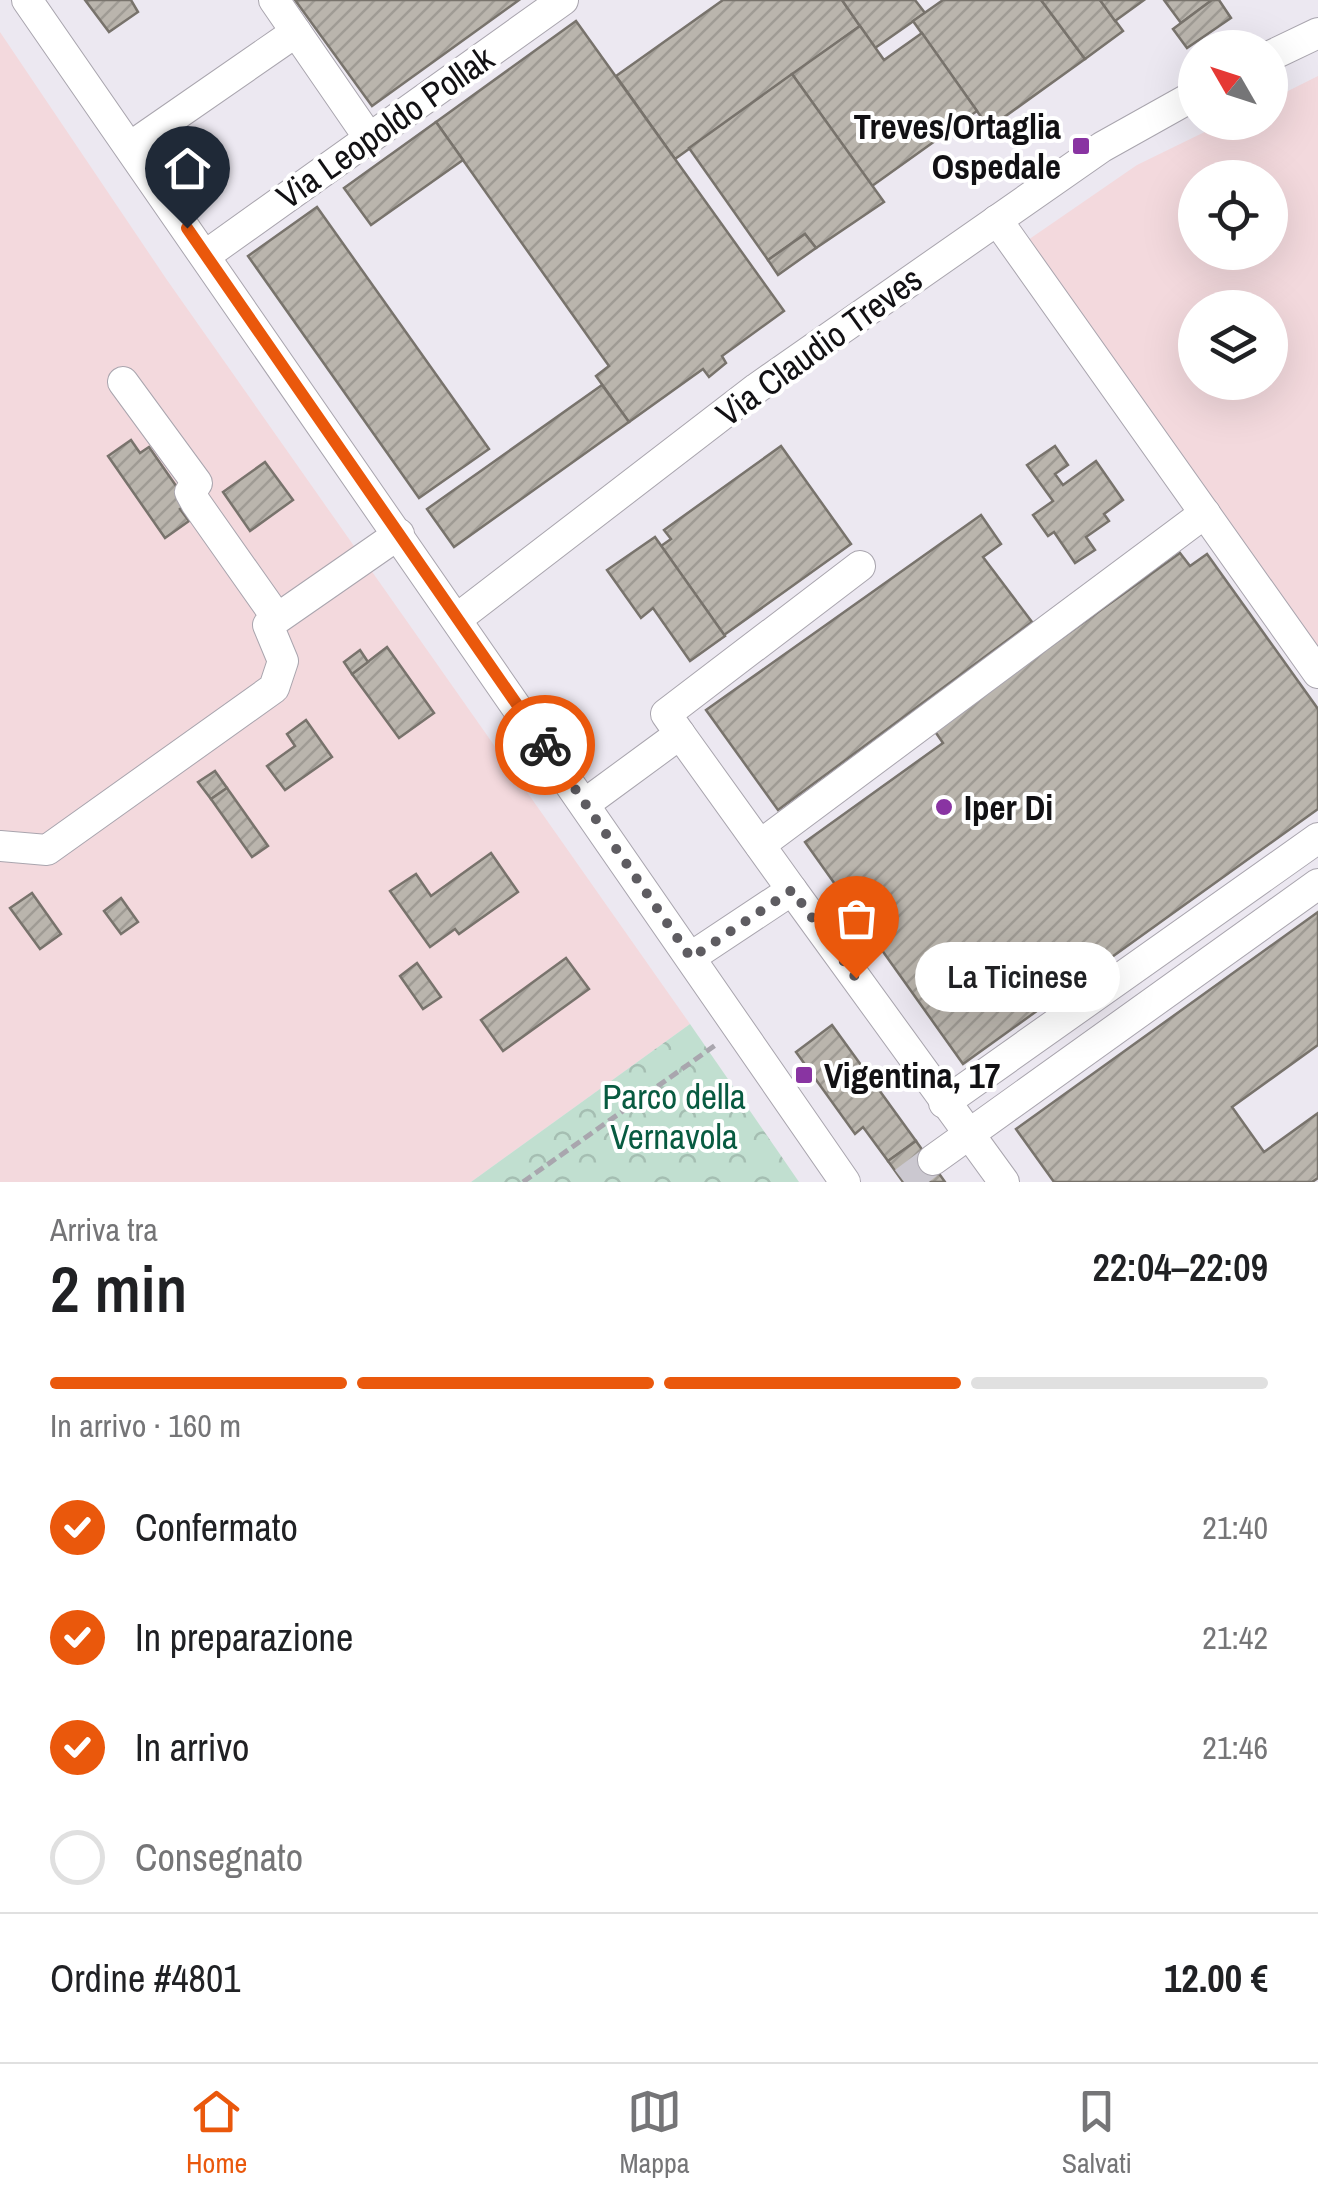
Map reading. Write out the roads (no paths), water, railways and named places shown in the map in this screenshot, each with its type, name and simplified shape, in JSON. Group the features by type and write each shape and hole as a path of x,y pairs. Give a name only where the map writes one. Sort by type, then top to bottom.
{"street":[{"path":"27,0 586,803 844,1182"},
{"path":"274,0 369,138"},
{"name":"Via Leopoldo Pollak","path":"206,255 564,0"},
{"path":"130,147 296,32"},
{"path":"1288,47 1318,33"},
{"name":"Via Claudio Treves","path":"458,618 757,388 1102,147 1178,105"},
{"path":"997,220 1318,673"},
{"path":"123,382 197,483 190,492 196,503 277,618"},
{"path":"760,845 1205,513"},
{"path":"0,846 47,850 274,688 283,661 268,625 399,534"},
{"path":"860,566 666,714 966,1135 1004,1182"},
{"path":"586,803 680,734"},
{"path":"944,1104 1318,838"},
{"path":"933,1160 1318,884"},
{"path":"691,958 792,890"}],"tunnel":[{"path":"904,1182 933,1160"}],"place":[{"name":"Treves/Ortaglia Ospedale","path":"1081,146"},
{"name":"Iper Di","path":"944,807"},
{"name":"La Ticinese","path":"856,978"},
{"name":"Vigentina, 17","path":"804,1075"}],"park label":[{"name":"Parco della Vernavola","path":"674,1116"}]}
